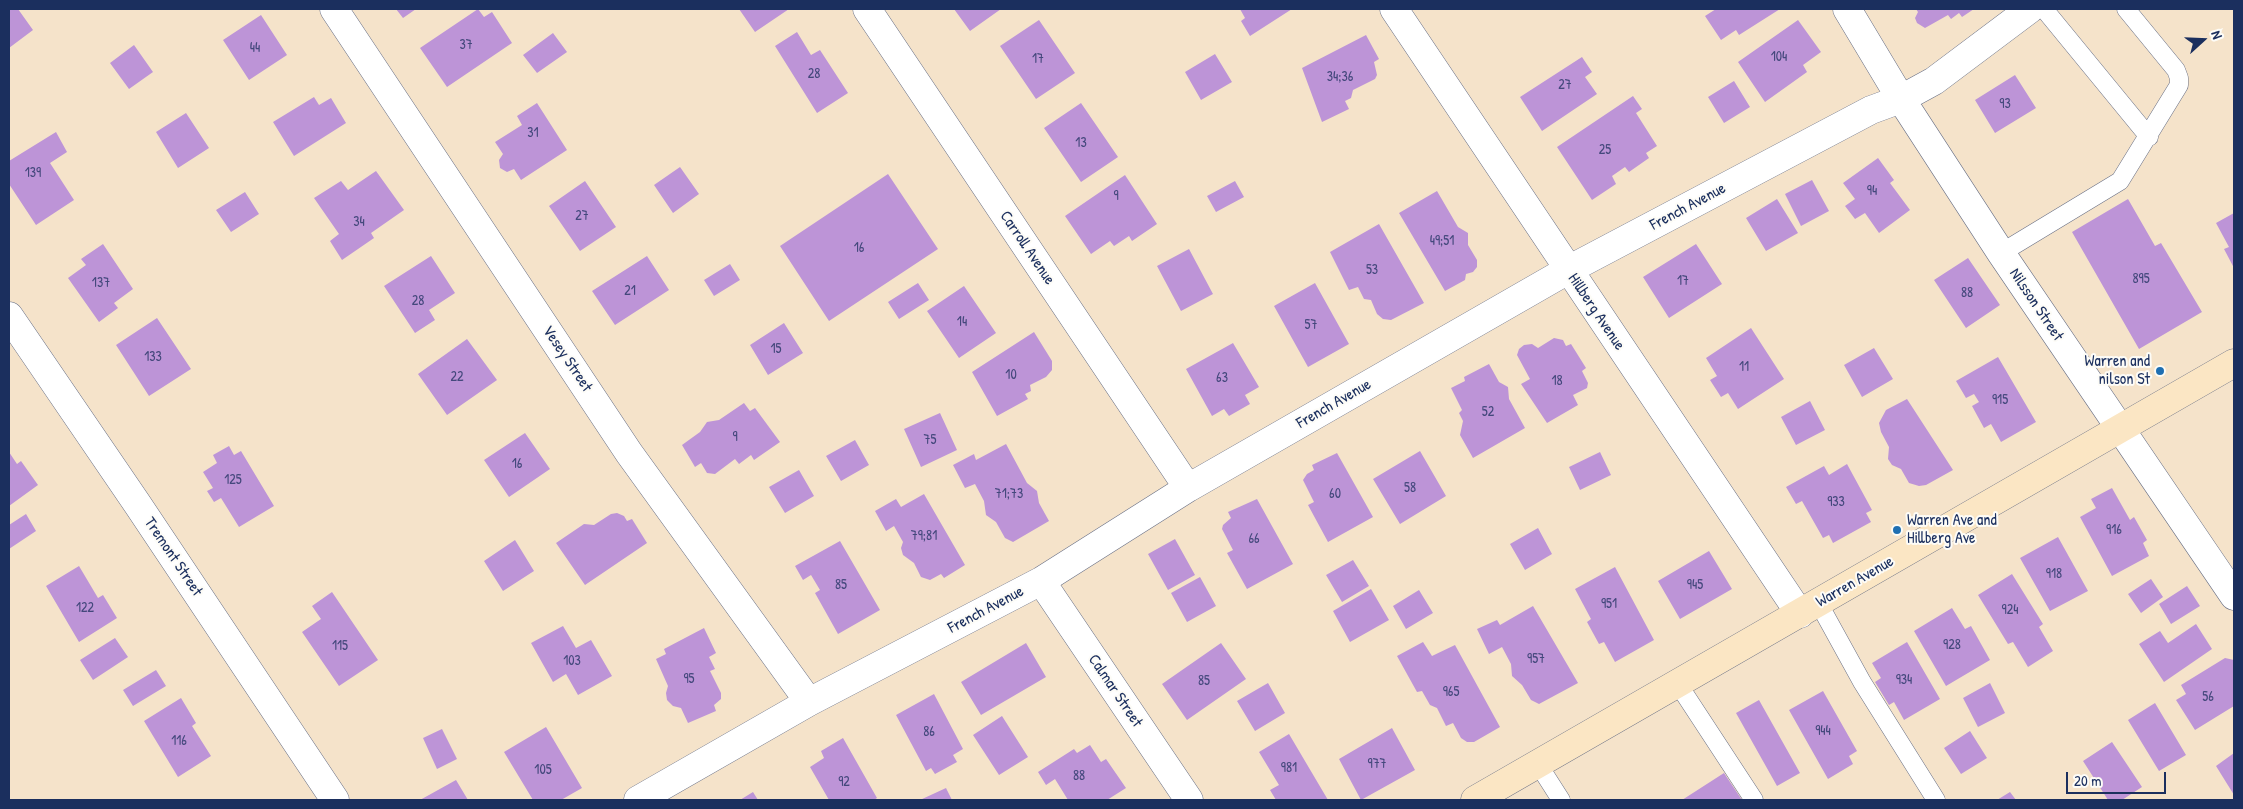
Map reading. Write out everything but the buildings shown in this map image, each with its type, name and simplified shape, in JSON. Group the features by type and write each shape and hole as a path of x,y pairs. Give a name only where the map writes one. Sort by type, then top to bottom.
{"main road":[{"name":"Warren Avenue","path":"1475,800 2234,363"}],"street":[{"name":"Vesey Street","path":"334,9 629,453 809,702"},
{"name":"Carroll Avenue","path":"867,9 1188,488"},
{"name":"Hillberg Avenue","path":"1394,9 1568,270 1809,609"},
{"name":"Nilsson Street","path":"1847,9 1901,99 2001,253 2234,596"},
{"name":"French Avenue","path":"638,800 809,702 1041,581 1188,488 1568,270 1871,110 1901,99 1934,81 2030,9"},
{"name":"Tremont Street","path":"9,316 335,800"},
{"name":"Calmar Street","path":"1041,581 1189,800"}],"lane":[{"path":"2044,9 2149,137"},
{"path":"2001,253 2120,181 2179,86 2176,70 2126,9"},
{"path":"1809,609 1862,682 1936,800"},
{"path":"1678,684 1754,800"},
{"path":"1538,764 1561,800"}],"place":[{"name":"Warren and nilson St","path":"2160,371"},
{"name":"Warren Ave and Hillberg Ave","path":"1897,530"}]}
